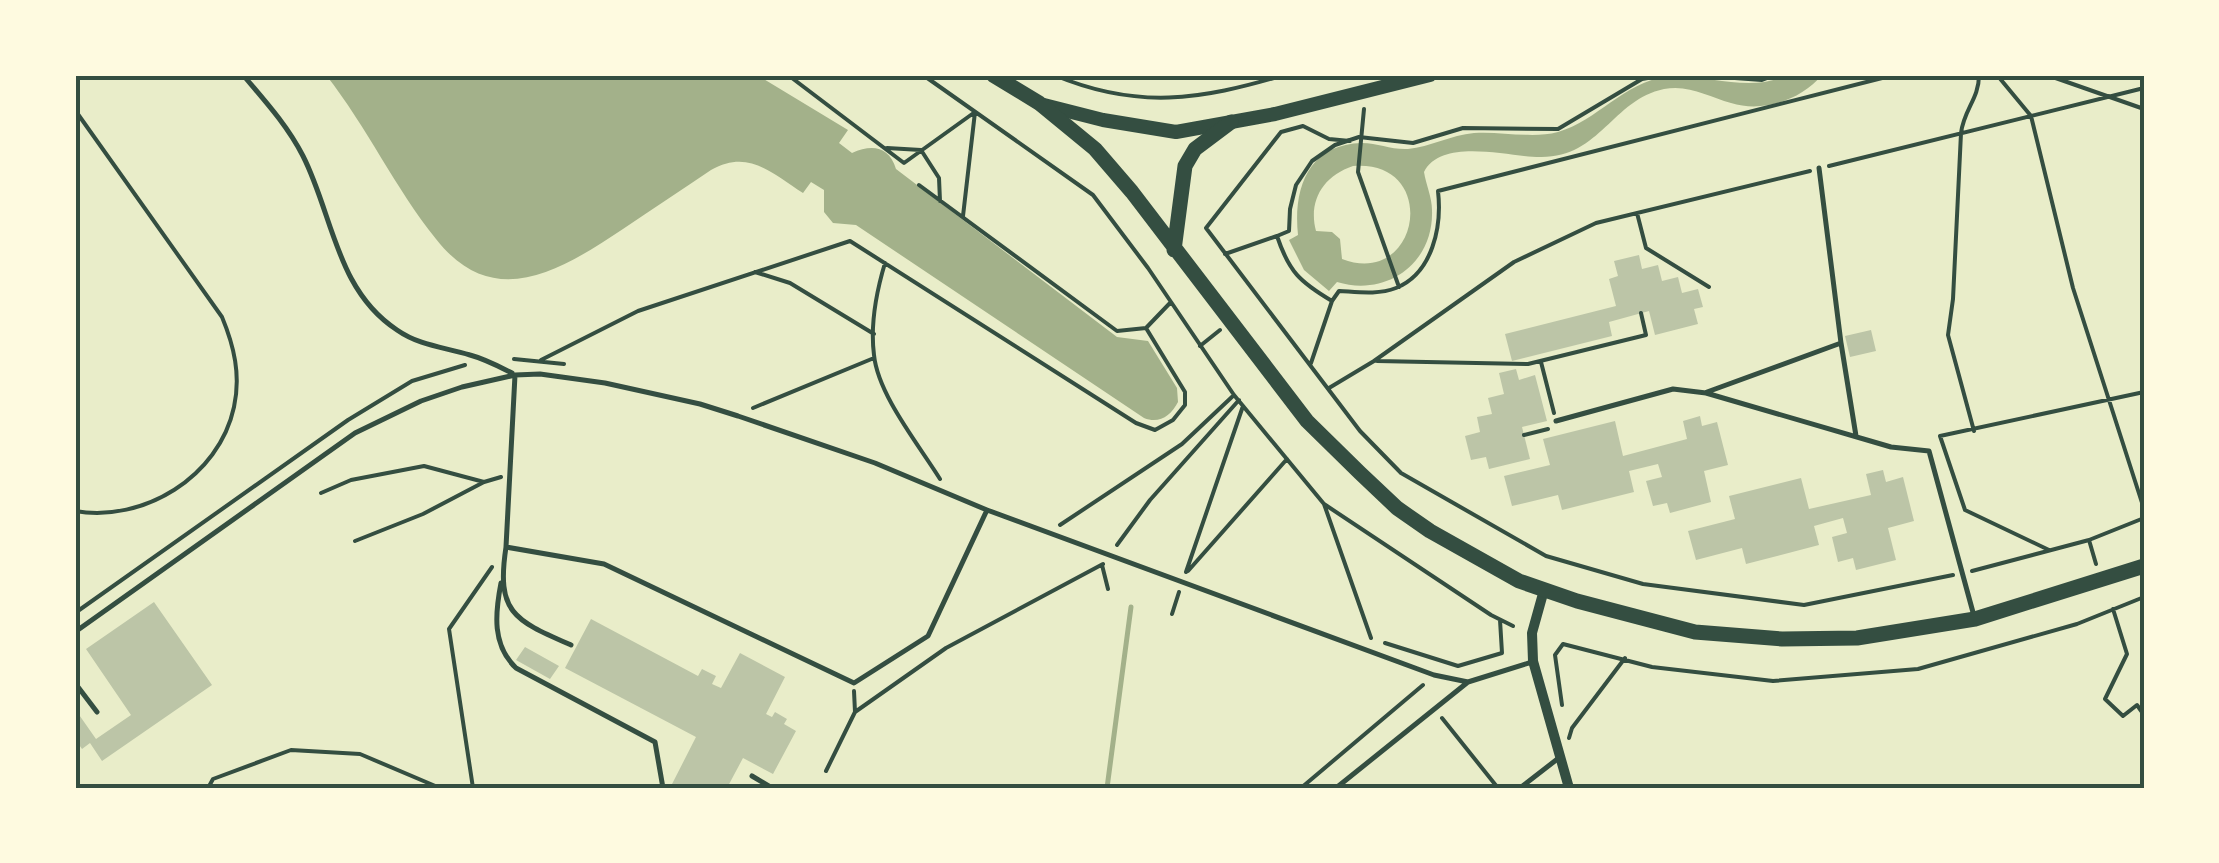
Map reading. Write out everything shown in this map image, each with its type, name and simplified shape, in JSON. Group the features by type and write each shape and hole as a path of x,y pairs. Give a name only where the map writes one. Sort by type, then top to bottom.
{"main road":[{"path":"993,75 1039,104 1095,149 1307,421 1398,508 1500,572 1544,590 1694,632 1782,639 1857,638 1975,619 2144,566"},
{"path":"1174,250 1185,166 1196,150 1231,122"}],"street":[{"path":"1039,104 1146,129 1176,132 1430,75"},
{"path":"1544,590 1532,633 1533,661 1569,788"}],"lane":[{"path":"243,75 278,116 305,159 352,283 376,313 396,330 424,345 484,359 515,374"},
{"path":"1819,168 1856,436"},
{"path":"1706,393 1841,343"},
{"path":"515,374 506,547 495,611 505,657 516,668 655,742 663,788"},
{"path":"75,632 355,433 421,401 515,374 579,378 700,404 876,463 987,510 1434,675 1468,682"},
{"path":"1556,421 1673,389 1706,393 1891,448 1929,451 1975,619"},
{"path":"506,547 604,564 854,683 928,636 987,510"},
{"path":"501,583 518,618 572,645"},
{"path":"1336,788 1468,682 1533,661"},
{"path":"75,683 97,712"},
{"path":"1520,788 1560,757"},
{"path":"752,776 772,788"}],"path":[{"path":"788,75 904,163 975,112"},
{"path":"923,75 1092,195 1236,398 1324,504 1513,626"},
{"path":"1054,75 1138,99 1196,98 1284,75"},
{"path":"1666,75 1642,79 1558,130 1463,128 1413,143 1329,139 1303,126 1281,132 1206,228 1360,430 1401,472 1546,556 1644,584 1804,605 1962,573 2088,540 2144,518"},
{"path":"1694,75 1762,80 1774,75"},
{"path":"1310,364 1332,301 1340,291 1376,292 1399,287 1417,272 1434,246 1440,216 1438,191 1894,75"},
{"path":"1974,430 1948,334 1963,115 1979,92 1979,75"},
{"path":"1997,75 2031,116 2072,288 2144,508"},
{"path":"2046,75 2144,109"},
{"path":"1329,388 1514,262 1596,223 2144,88"},
{"path":"75,110 222,317 234,346 237,380 234,407 225,433 208,460 183,483 146,506 121,512 75,512"},
{"path":"963,218 975,112"},
{"path":"1223,254 1289,231 1296,185 1312,161 1350,140"},
{"path":"1359,141 1358,167 1399,287"},
{"path":"885,148 922,150"},
{"path":"922,150 939,178 940,201"},
{"path":"919,185 1117,331 1146,328 1170,302"},
{"path":"1637,213 1646,248 1709,288"},
{"path":"1277,236 1302,284 1332,301"},
{"path":"541,360 638,311 850,240 1136,422 1155,430 1173,420 1186,405 1185,392 1146,328"},
{"path":"885,263 875,298 874,358 888,396 942,480 926,474"},
{"path":"755,272 790,283 874,334"},
{"path":"1374,360 1540,362 1646,335 1642,314"},
{"path":"1200,346 1230,322"},
{"path":"767,414 752,408 874,358"},
{"path":"75,613 348,420 412,381 484,359 541,360 573,366"},
{"path":"1524,435 1558,427 1540,362"},
{"path":"2048,550 1965,510 1940,436 2144,392"},
{"path":"1074,530 1060,525 1182,444 1236,398"},
{"path":"1103,540 1117,545 1236,398"},
{"path":"1244,406 1185,574 1287,459"},
{"path":"321,492 351,480 424,466 484,482"},
{"path":"355,541 423,514 484,482 510,475"},
{"path":"1324,504 1371,638"},
{"path":"2088,540 2101,580"},
{"path":"473,788 449,629 506,547"},
{"path":"855,712 946,648 1102,565 1108,589"},
{"path":"1172,614 1179,592"},
{"path":"2112,609 2128,654 2106,700 2123,716 2137,705 2144,714"},
{"path":"1354,632 1458,666 1502,653 1500,620"},
{"path":"1562,710 1555,655 1563,644"},
{"path":"1565,729 1567,747 1572,728 1625,658"},
{"path":"1301,788 1434,675"},
{"path":"826,771 855,712 854,683"},
{"path":"1435,708 1498,788"},
{"path":"208,788 213,780 291,750 360,754 440,788"}],"shaded area":[{"path":"326,75 757,75 848,130 839,143 852,153 866,148 884,151 896,169 1117,337 1148,341 1177,388 1178,402 1164,418 1144,418 856,225 833,223 824,212 824,190 811,182 803,193 770,171 748,163 725,164 711,170 600,244 552,270 504,279 481,274 458,261 436,239"},
{"path":"1786,75 1822,75 1803,91 1768,105 1743,106 1690,90 1664,89 1631,104 1592,139 1560,155 1477,151 1445,155 1433,161 1424,172 1432,210 1425,246 1404,272 1389,280 1373,285 1337,282 1329,291 1304,270 1289,240 1298,235 1298,201 1308,172 1329,151 1344,145 1368,143 1408,149 1474,133 1548,134 1572,127 1651,80 1772,80","holes":["1353,166 1381,169 1399,182 1409,200 1410,221 1403,241 1389,256 1368,263 1342,259 1340,239 1332,232 1316,231 1316,200 1326,183 1342,170"]}],"building":[{"path":"1639,255 1642,269 1658,265 1662,281 1678,277 1682,293 1698,289 1703,307 1694,309 1698,324 1655,335 1649,311 1609,322 1612,336 1512,361 1505,334 1616,306 1609,279 1618,276 1614,261"},
{"path":"1871,330 1876,351 1850,357 1845,336"},
{"path":"1516,369 1519,380 1535,375 1547,421 1522,427 1530,459 1489,469 1486,457 1471,460 1465,436 1480,432 1477,417 1492,414 1488,398 1504,394 1499,373"},
{"path":"1700,416 1702,426 1717,422 1728,465 1704,471 1711,502 1670,513 1667,503 1653,506 1646,481 1662,477 1658,464 1629,471 1634,492 1562,510 1558,495 1512,506 1504,476 1550,465 1543,439 1615,421 1623,456 1687,439 1683,421"},
{"path":"1883,470 1886,482 1903,477 1914,521 1888,528 1896,560 1856,570 1853,558 1838,562 1832,537 1847,533 1843,518 1814,526 1819,545 1746,564 1742,548 1696,560 1688,531 1735,519 1729,496 1801,478 1809,509 1871,495 1866,474"},
{"path":"154,602 212,685 102,761 90,743 82,749 75,739 75,709 96,739 131,715 86,649"},
{"path":"591,619 698,676 702,669 716,676 712,684 721,688 740,653 785,677 766,714 772,717 775,712 796,731 773,774 743,758 727,788 670,788 696,737 565,668"},
{"path":"525,647 559,666 550,679 516,660"}],"waterway":[{"path":"1107,788 1131,607"}]}
